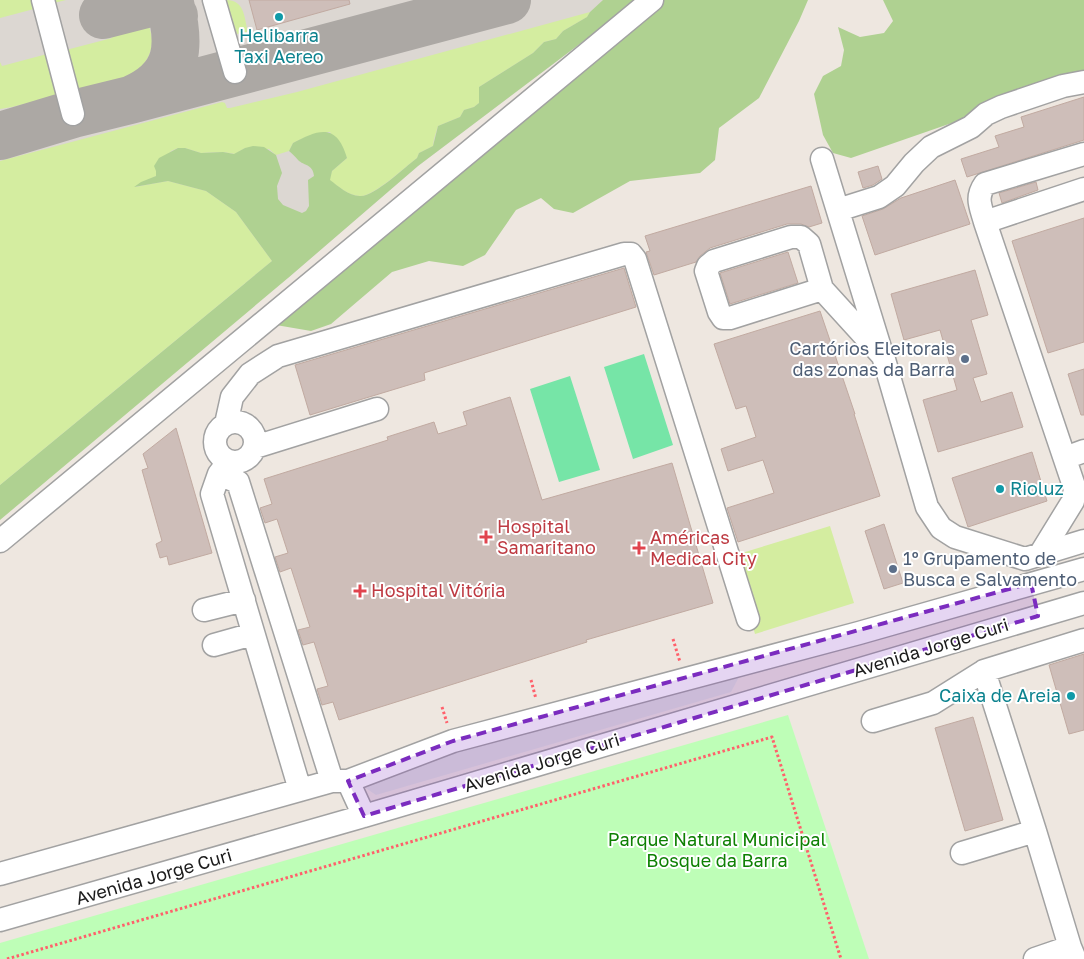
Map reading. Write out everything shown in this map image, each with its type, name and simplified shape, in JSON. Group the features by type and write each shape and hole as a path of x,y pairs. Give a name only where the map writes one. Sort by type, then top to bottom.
{"street":[{"path":"43,0 73,114"},
{"path":"214,0 236,72"},
{"path":"0,541 652,0"},
{"path":"838,210 880,196 896,186 914,162 932,147 971,127 986,114 1063,86 1084,82"},
{"path":"1038,616 1031,583 1033,556 1073,501 1076,489 1074,455 985,222 979,201 980,191 985,184 1084,154"},
{"path":"822,159 927,507 941,528 955,537 1033,556 1084,541"},
{"path":"985,222 1084,189"},
{"path":"822,289 730,318 723,318 719,312 706,271 708,266 714,261 791,237 801,237 809,244 822,289 883,356"},
{"path":"300,790 212,494 224,467 223,458 215,447 217,433 226,424 232,397 250,374 278,356 624,254 631,254 638,268 748,619"},
{"path":"255,447 377,408"},
{"path":"224,467 242,461 252,454 255,447 254,434 246,424 239,422 226,424"},
{"path":"224,467 238,482 323,756 364,816"},
{"name":"Avenida Jorge Curi","path":"0,874 300,790 340,781 453,741 859,633 1031,583 1084,570"},
{"path":"204,610 244,600"},
{"name":"Avenida Jorge Curi","path":"0,920 364,816 1084,603"},
{"path":"214,645 253,634"},
{"path":"873,721 933,703 984,671 1084,640"},
{"path":"984,671 1072,953 1035,959"},
{"path":"962,853 1035,830"}],"path":[{"path":"7,959 772,737 842,959"}],"highlighted area":[{"path":"1031,583 1038,616 364,816 348,781 453,741"}],"shaded area":[{"path":"0,0 638,0 418,166 288,278 0,312"},
{"path":"746,664 731,692 376,795 364,787 355,775"}],"green space":[{"path":"0,0 34,0 58,92 55,92 57,96 0,109 0,62 2,66 47,54 34,9 0,18"},
{"path":"52,0 66,0 54,3 66,50 112,38 109,24 145,15 151,32 152,42 149,54 143,64 135,72 124,77 78,90 76,87"},
{"path":"226,0 237,3 243,10 248,32 237,34"},
{"path":"603,0 638,0 418,166 0,520 0,485 272,261 236,212 206,191 168,181 134,187 156,176 154,166 159,158 178,148 201,153 223,152 234,154 253,146 264,147 276,155 282,173 277,186 278,199 283,205 302,213 309,206 308,180 314,176 311,168 299,161 289,151 293,143 302,138 319,132 326,132 338,139 347,158 332,171 330,180 344,191 353,195 367,195 390,180 417,158 419,153 433,146 438,126 460,117 464,110 474,107 479,103 479,87 533,53 544,42 556,39 563,31 587,17"},
{"path":"661,0 808,0 759,98 719,128 715,160 700,173 630,181 573,213 554,209 541,198 516,210 485,255 463,266 429,261 392,272 331,324 311,331 276,325"},
{"path":"883,0 1084,0 1084,77 851,158 833,153 823,135 814,94 823,76 841,66 844,50 838,27 860,37 884,33 893,21"},
{"path":"590,12 587,17 563,31 556,39 544,42 533,53 479,87 479,103 474,107 464,110 460,117 438,126 433,146 419,153 417,158 367,195 353,195 329,180 332,171 347,158 330,132 302,139 293,143 289,151 276,155 269,149 245,148 235,154 223,152 201,153 185,148 171,151 156,171 156,176 135,187 168,181 206,191 236,212 272,261 0,485 0,161 222,102 225,103 227,108 230,108 297,92"},
{"path":"644,354 673,445 633,459 604,367"},
{"path":"570,376 600,470 559,482 530,389"},
{"path":"830,526 854,603 755,634 732,556"},
{"name":"Parque Natural Municipal Bosque da Barra","path":"788,715 869,959 0,959 0,943"}],"building":[{"name":"Helibarra Taxi Aereo","path":"249,0 349,0 350,4 257,30"},
{"path":"1084,97 1084,140 967,177 961,159 999,147 995,136 1024,127 1021,117"},
{"path":"878,166 882,179 873,185 863,188 858,172"},
{"path":"955,180 970,224 875,255 862,216 883,209 901,198"},
{"path":"1036,182 1038,190 1002,203 999,193"},
{"path":"811,186 822,223 809,227 801,224 787,224 710,248 696,262 654,275 646,252 650,251 645,236"},
{"path":"1084,218 1084,342 1048,353 1012,241"},
{"path":"788,252 798,283 730,304 720,273"},
{"path":"624,268 636,307 424,373 425,380 310,415 295,365"},
{"name":"Cartórios Eleitorais das zonas da Barra","path":"975,270 988,315 971,320 987,374 973,378 981,402 1012,392 1023,427 938,452 923,400 957,390 940,330 904,340 891,294"},
{"path":"820,311 855,414 880,496 738,542 727,508 774,493 763,460 728,471 721,449 756,437 746,406 736,409 714,344"},
{"path":"1084,369 1084,415 1081,415 1068,374"},
{"path":"510,397 542,500 672,463 713,603 586,640 587,642 339,720 333,702 322,705 317,689 328,686 314,642 303,645 298,630 310,627 291,568 280,572 275,557 288,553 277,519 265,523 260,508 272,504 264,479 388,440 387,437 434,422 438,434 467,425 463,412"},
{"path":"176,428 212,553 169,565 167,556 160,558 156,544 162,541 142,470 148,468 143,454"},
{"name":"Rioluz","path":"1032,452 1047,501 968,527 952,478"},
{"path":"884,524 903,583 884,589 865,531"},
{"name":"Caixa de Areia","path":"1084,654 1084,730 1069,734 1049,665"},
{"path":"973,717 1003,820 965,831 935,728"}],"taxiway":[{"path":"133,99 149,91 161,81 169,70 174,58 176,45 175,31 169,0"},
{"path":"0,136 73,114 507,0"},
{"path":"103,15 150,3 164,6 174,16"}],"place":[{"name":"Helibarra Taxi Aereo","path":"279,17"},
{"name":"Cartórios Eleitorais das zonas da Barra","path":"965,359"},
{"name":"Rioluz","path":"1000,489"},
{"name":"Hospital Samaritano","path":"486,537"},
{"name":"Américas Medical City","path":"639,548"},
{"name":"1º Grupamento de Busca e Salvamento","path":"893,569"},
{"name":"Hospital Vitória","path":"360,591"},
{"name":"Caixa de Areia","path":"1071,696"}]}
